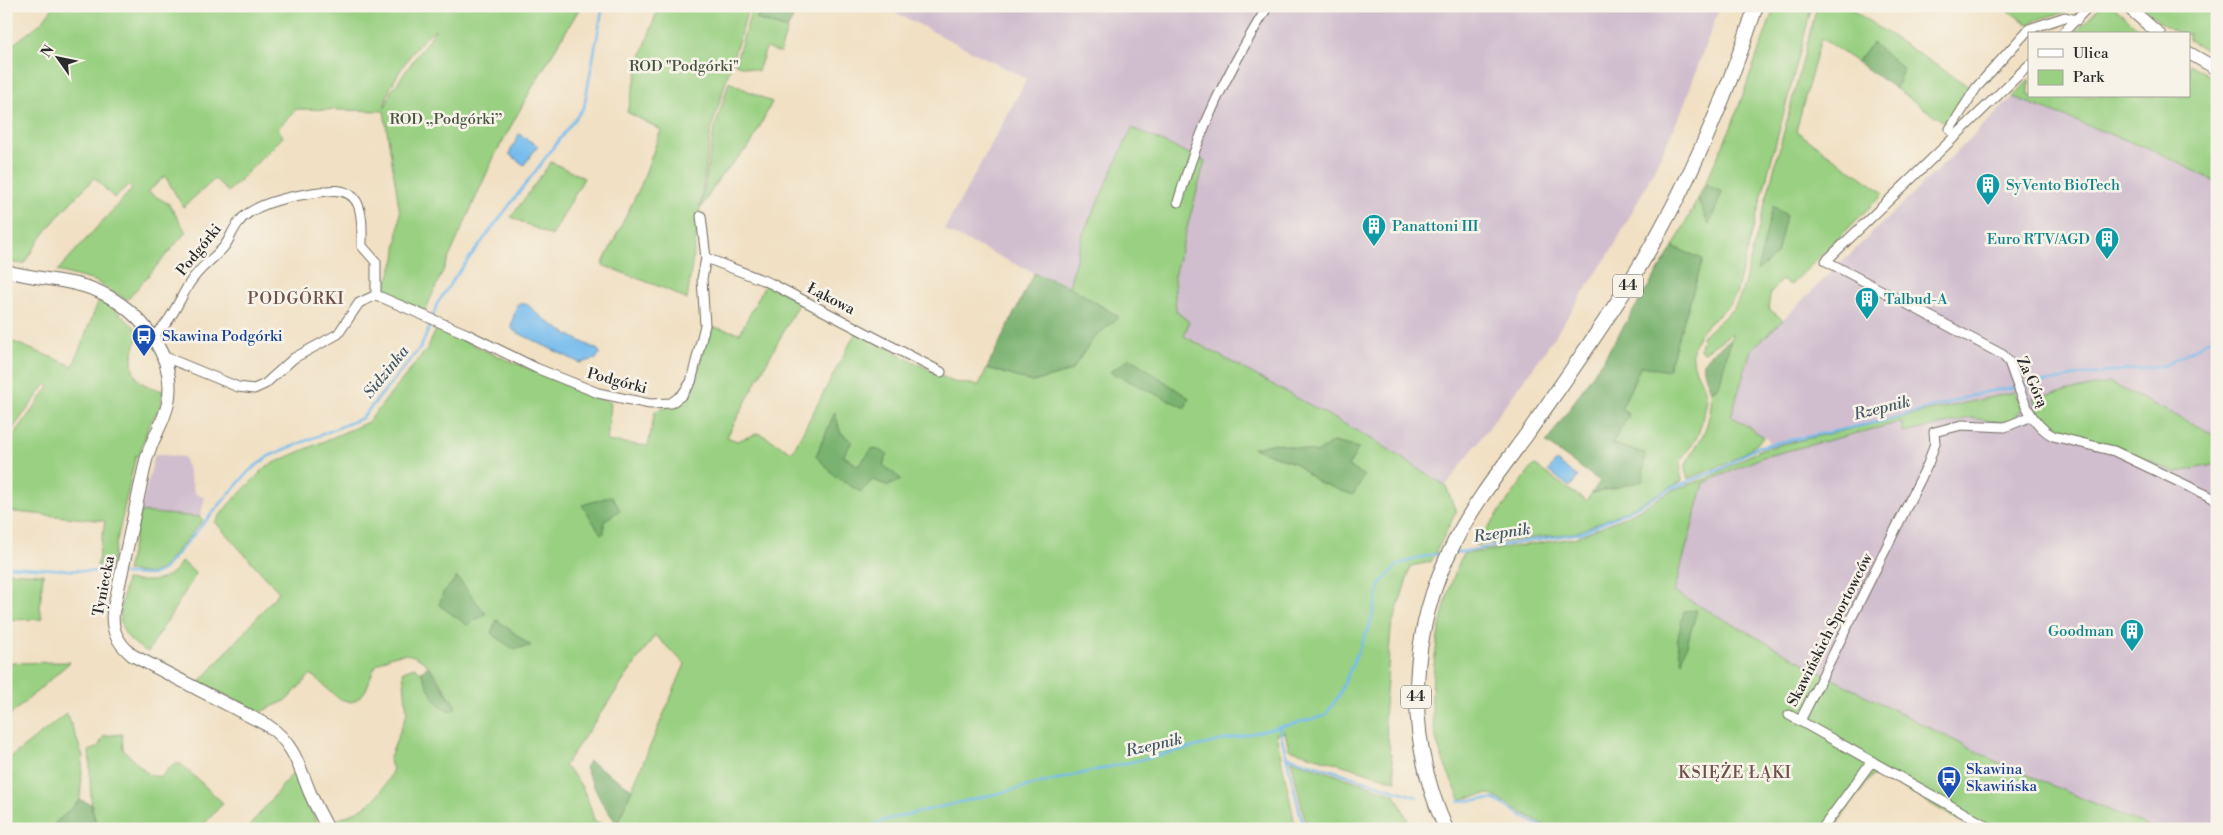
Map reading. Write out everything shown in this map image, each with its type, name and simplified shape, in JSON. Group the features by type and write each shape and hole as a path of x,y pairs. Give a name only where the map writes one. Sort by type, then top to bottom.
{"main road":[{"name":"44","path":"1446,829 1436,804 1422,752 1416,685 1423,630 1433,593 1455,540 1632,280 1694,163 1734,68 1756,6"}],"street":[{"path":"1178,202 1202,127 1238,55 1268,6"},
{"path":"2064,32 2089,6"},
{"path":"2126,6 2157,32"},
{"path":"1956,136 1950,129 1976,88 2028,29 2064,17 2077,20"},
{"path":"2190,54 2217,69"},
{"name":"Za Górą","path":"2028,67 1826,261 1995,349 2009,362 2032,416 2039,427 2052,436 2114,450 2217,500"},
{"name":"Podgórki","path":"153,336 164,328 190,281 224,247 239,221 251,210 303,194 335,190 352,196 362,211 362,246 376,262 376,296 441,323 536,368 598,393 650,404 671,403 682,395 691,382 705,325 702,279 706,258 701,216"},
{"name":"Łąkowa","path":"706,258 770,283 941,372"},
{"name":"Tyniecka","path":"6,271 92,289 106,295 135,316 153,336 163,356 168,378 168,402 147,456 119,582 112,621 113,630 120,644 144,661 276,731 294,754 312,798 328,829"},
{"path":"163,356 238,387 254,389 265,384 294,358 338,334 359,303 376,296"},
{"name":"Skawińskich Sportowców","path":"1992,829 1800,720 1928,464 1935,443 1934,432 1962,425 2005,427 2032,416"},
{"path":"1789,714 1800,720"},
{"path":"1822,829 1872,761"}],"shaded area":[{"path":"882,6 1720,6 1682,110 1648,182 1613,248 1543,354 1446,486 1377,442 1183,336 1176,312 1174,276 1205,161 1132,128 1083,234 1069,286 1034,273 944,230 1027,79"},
{"path":"2013,97 2159,153 2217,182 2217,829 2153,829 1993,760 1831,678 1674,592 1704,483 1763,457 1769,440 1731,416 1751,350"},
{"path":"155,454 184,457 195,493 205,498 200,517 140,512"}],"green space":[{"name":"ROD „Podgórki”","path":"54,6 581,6 533,86 494,157 425,311 384,291 395,259 400,213 384,111 297,109 278,128 283,137 228,192 215,179 183,207 165,176 148,192 169,204 186,232 127,300 95,281 57,271 132,189 128,185 114,198 95,178 56,219 39,240 24,264 6,262 6,50 42,22","holes":["436,29 391,92 385,108 390,89 404,64 421,42"]},
{"name":"ROD \"Podgórki\"","path":"659,6 749,6 711,130 687,300 666,289 602,265 641,185 661,130 627,112 642,54"},
{"path":"753,6 762,6 757,19 787,29 780,53 766,48 758,71 735,64"},
{"path":"762,6 800,6 787,29 756,19"},
{"path":"1775,6 1812,6 1736,294 1724,310 1702,331 1696,339 1693,348 1695,369 1705,388 1707,399 1698,434 1682,459 1682,481 1628,510 1575,533 1475,545 1534,465 1586,501 1592,493 1643,481 1612,444 1629,415 1621,409 1641,366 1668,370 1703,260 1673,247 1698,199 1709,225 1722,192 1705,184 1732,125"},
{"path":"1817,6 1846,6 1971,88 1948,125 1896,89 1903,68 1872,44 1857,62 1821,38 1796,131 1884,193 1791,285 1781,280 1771,292 1768,308 1783,320 1751,350 1731,416 1764,437 1738,457 1688,479 1685,469 1686,464 1706,427 1711,409 1711,391 1719,386 1732,333 1705,352 1700,350 1702,337 1734,308 1741,295"},
{"path":"2001,6 2059,6 2067,12 2042,18 2028,24"},
{"path":"2101,6 2113,6 2143,32 2076,32"},
{"path":"2142,6 2217,6 2217,56 2190,41 2190,32 2179,32 2169,29"},
{"path":"1872,43 1903,68 1896,89 1857,62"},
{"path":"2190,65 2217,80 2217,182 2159,153 2013,97 2028,81 2028,98 2190,98"},
{"path":"729,82 772,102 751,144 719,178 701,208 714,131"},
{"path":"1132,128 1205,161 1174,276 1176,311 1189,322 1184,336 1377,442 1446,486 1456,512 1431,562 1411,566 1391,629 1384,718 1396,781 1289,749 1285,732 1276,734 1296,829 1152,829 1148,824 1144,829 634,829 617,824 685,664 655,635 564,766 584,790 594,820 610,829 336,829 332,822 362,808 376,797 393,769 389,760 407,713 403,671 414,667 421,672 436,701 456,707 431,669 414,656 404,654 393,656 375,667 365,692 352,702 339,699 311,674 287,700 260,712 200,682 279,592 215,522 229,504 267,466 368,422 427,349 438,326 479,348 611,403 607,441 648,446 655,411 681,402 692,389 705,344 708,326 740,333 766,283 799,302 727,437 737,441 759,433 792,452 856,332 953,382 979,385 987,368 1033,382 1071,371 1093,339 1119,317 1069,286 1083,234","holes":["835,412 840,432 852,442 843,455 858,466 873,448 882,465 901,480 888,486 816,456","1333,442 1358,448 1348,466 1364,476 1318,482 1294,463 1254,448 1275,443 1317,453","497,620 530,645 491,633"]},
{"path":"551,162 584,178 552,236 511,217"},
{"path":"1705,184 1722,192 1709,225 1698,199"},
{"path":"1773,206 1786,215 1777,254 1757,271"},
{"path":"1673,247 1703,259 1668,371 1641,366 1621,409 1629,415 1612,444 1645,453 1643,481 1592,493 1600,481 1546,443 1604,358"},
{"path":"1034,273 1069,286 1119,317 1093,339 1071,371 1033,382 987,368"},
{"path":"99,300 113,308 140,332 133,352 134,373 144,384 163,391 161,404 148,428 139,456 136,455 111,567 97,566 105,521 6,511 6,446 49,387 46,384 6,438 6,339 73,366"},
{"path":"1731,339 1719,386 1711,391 1704,371 1705,360"},
{"path":"1130,358 1189,398 1185,408 1110,372"},
{"path":"2110,383 2217,436 2217,464 2174,473 2120,447 2053,429 2040,417 2033,398"},
{"path":"2014,392 2023,406 2014,420 2000,422 1970,418 1904,433 1901,422 1763,457 1704,483 1674,592 1831,678 1993,760 2153,829 1973,829 1882,775 1872,776 1833,829 1551,829 1490,794 1460,799 1438,746 1433,718 1432,695 1433,670 1442,619 1455,573 1463,554 1574,538 1629,515 1675,489 1708,478 1761,449"},
{"path":"835,412 840,432 852,442 843,456 858,466 873,448 888,454 883,465 901,479 888,486 873,480 860,492 835,476 816,456"},
{"path":"1333,442 1359,448 1348,466 1364,476 1353,495 1318,482 1294,463 1253,448 1275,443 1317,453"},
{"path":"612,496 620,510 604,521 604,533 601,534 582,505"},
{"path":"140,512 200,517 203,520 162,569 150,574 127,571"},
{"path":"182,561 196,574 148,652 136,645 123,630 121,613 126,580 151,581 164,578 176,569"},
{"path":"6,572 43,574 40,607 42,619 6,620"},
{"path":"457,577 486,614 467,625 439,605 443,593"},
{"path":"1697,610 1682,662 1677,641 1684,611"},
{"path":"497,620 531,646 513,649 491,633"},
{"path":"70,662 6,719 6,663"},
{"path":"428,666 456,707 451,711 440,705 429,690 421,672"},
{"path":"67,713 83,756 80,800 49,829 6,829 6,761"},
{"path":"122,734 123,749 149,775 161,777 173,764 181,764 223,803 200,829 102,829 97,822 92,804 89,751 98,747 104,736"},
{"path":"1291,760 1395,794 1412,829 1307,829"},
{"path":"589,761 632,789 617,824 601,801 585,768"},
{"path":"293,773 320,829 247,829"},
{"path":"80,800 91,804 95,822 102,829 49,829"}],"water":[{"path":"519,134 538,146 524,165 509,154"},
{"path":"517,304 527,304 552,324 598,350 600,353 596,359 580,363 514,331 511,326"},
{"path":"1556,461 1578,477 1570,487 1548,471"}],"waterway":[{"name":"Sidzinka","path":"433,316 437,304 455,277 584,107 603,6"},
{"name":"Sidzinka","path":"124,574 153,575 163,570 249,471 269,456 362,418 421,347 432,321"},
{"name":"Rzepnik","path":"2020,386 2085,375 2166,365 2217,336"},
{"name":"Rzepnik","path":"1454,553 1580,533 1631,510 1672,488 1721,469 1757,447 1893,419 1985,392 2015,387"},
{"name":"Rzepnik","path":"865,829 885,820 1325,716 1338,697 1369,627 1381,583 1399,564 1430,555 1444,554"},
{"name":"Sidzinka","path":"6,566 116,573"},
{"path":"1279,726 1304,829"},
{"path":"1286,756 1417,797"},
{"path":"1459,801 1494,799 1545,829"}],"place":[{"name":"SyVento BioTech","path":"1988,206"},
{"name":"Panattoni III","path":"1374,247"},
{"name":"Euro RTV/AGD","path":"2107,260"},
{"name":"Talbud-A","path":"1867,320"},
{"name":"Skawina Podgórki","path":"144,357"},
{"name":"Goodman","path":"2132,652"},
{"name":"Skawina Skawińska","path":"1949,799"}],"district":[{"name":"PODGÓRKI","path":"296,299"},
{"name":"KSIĘŻE ŁĄKI","path":"1735,773"}]}
